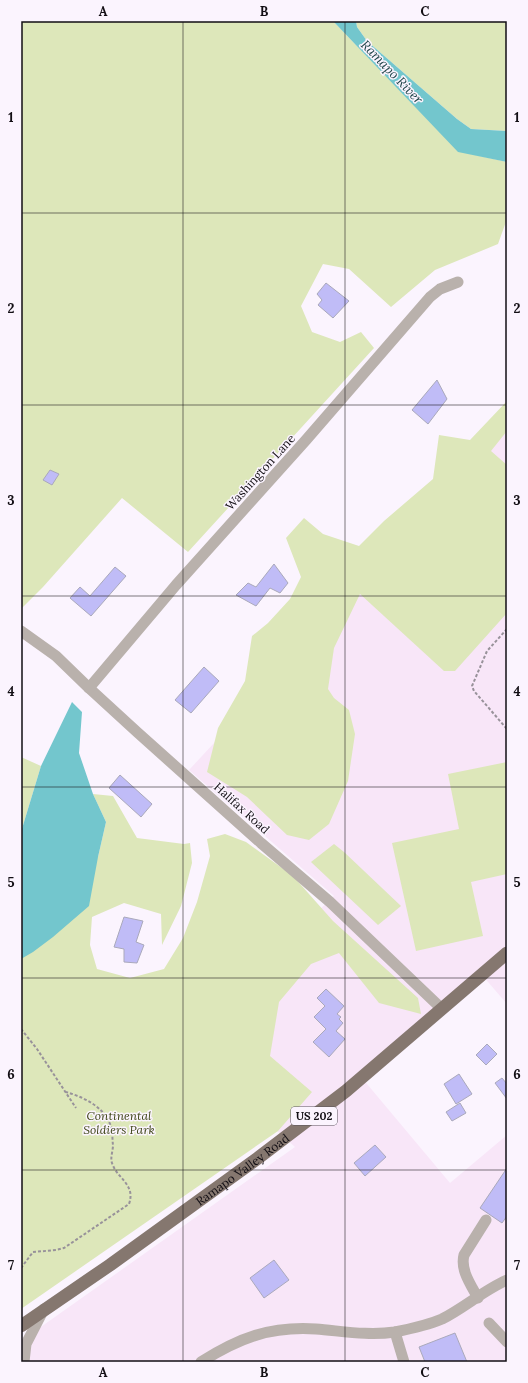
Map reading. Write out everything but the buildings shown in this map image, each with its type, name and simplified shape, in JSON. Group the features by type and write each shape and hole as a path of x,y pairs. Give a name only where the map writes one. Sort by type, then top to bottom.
{"main road":[{"name":"Ramapo Valley Road","path":"21,1326 110,1265 258,1158 351,1086 442,1010 507,953"}],"street":[{"name":"Washington Lane","path":"89,688 176,585 306,440 430,297 440,289 458,282"},
{"name":"Halifax Road","path":"21,631 56,656 89,688 261,843 330,902 442,1010"},
{"path":"478,1298 464,1270 462,1261 464,1255 486,1220"},
{"path":"201,1362 223,1348 248,1336 274,1330 294,1328 360,1334 395,1332 441,1319 507,1280"},
{"path":"24,1362 26,1344 44,1309"},
{"path":"489,1323 507,1342"},
{"path":"395,1332 404,1362"}],"path":[{"path":"507,629 487,651 472,686 474,691 507,729"},
{"path":"21,1029 37,1049 76,1108"},
{"path":"21,1268 33,1252 64,1248 129,1204 132,1196 130,1189 112,1163 112,1131 105,1114 84,1099 66,1092"}],"shaded area":[{"path":"507,427 507,1004 482,975 362,1078 450,1183 507,1135 507,1362 21,1362 21,1341 295,1147 178,1042 334,896 189,770"}],"green space":[{"path":"21,21 333,21 458,151 507,162 507,219 498,244 435,270 391,307 349,269 323,264 301,306 312,332 340,342 361,332 374,348 188,552 122,498 43,587 21,609"},
{"path":"356,21 507,21 507,131 471,129 457,119 367,41 357,27"},
{"path":"507,401 507,431 491,451 507,465 507,613 455,671 444,671 360,594 334,648 328,689 334,698 349,710 355,734 348,781 329,824 309,840 287,835 247,797 207,772 218,728 245,681 252,636 268,623 290,599 301,577 286,538 304,518 323,534 359,546 384,521 433,479 439,435 470,440"},
{"path":"21,757 41,766 21,832"},
{"path":"507,762 507,874 471,882 483,936 416,951 392,843 459,829 448,774"},
{"name":"Continental Soldiers Park","path":"93,794 113,796 137,838 184,844 190,843 192,863 181,906 162,945 161,914 124,903 92,917 90,945 97,969 130,978 164,969 183,938 197,902 210,856 207,839 225,834 246,842 293,876 333,921 418,998 421,1014 379,1003 339,953 311,964 279,1002 270,1056 312,1092 278,1131 21,1309 21,907 98,857 106,822"},
{"path":"334,844 401,906 378,925 311,862"}],"water":[{"name":"Ramapo River","path":"333,21 356,21 357,27 367,41 457,119 471,129 507,131 507,162 458,152"},
{"path":"72,702 82,712 79,753 93,794 106,822 89,906 53,937 21,959 21,832 41,766"}]}
